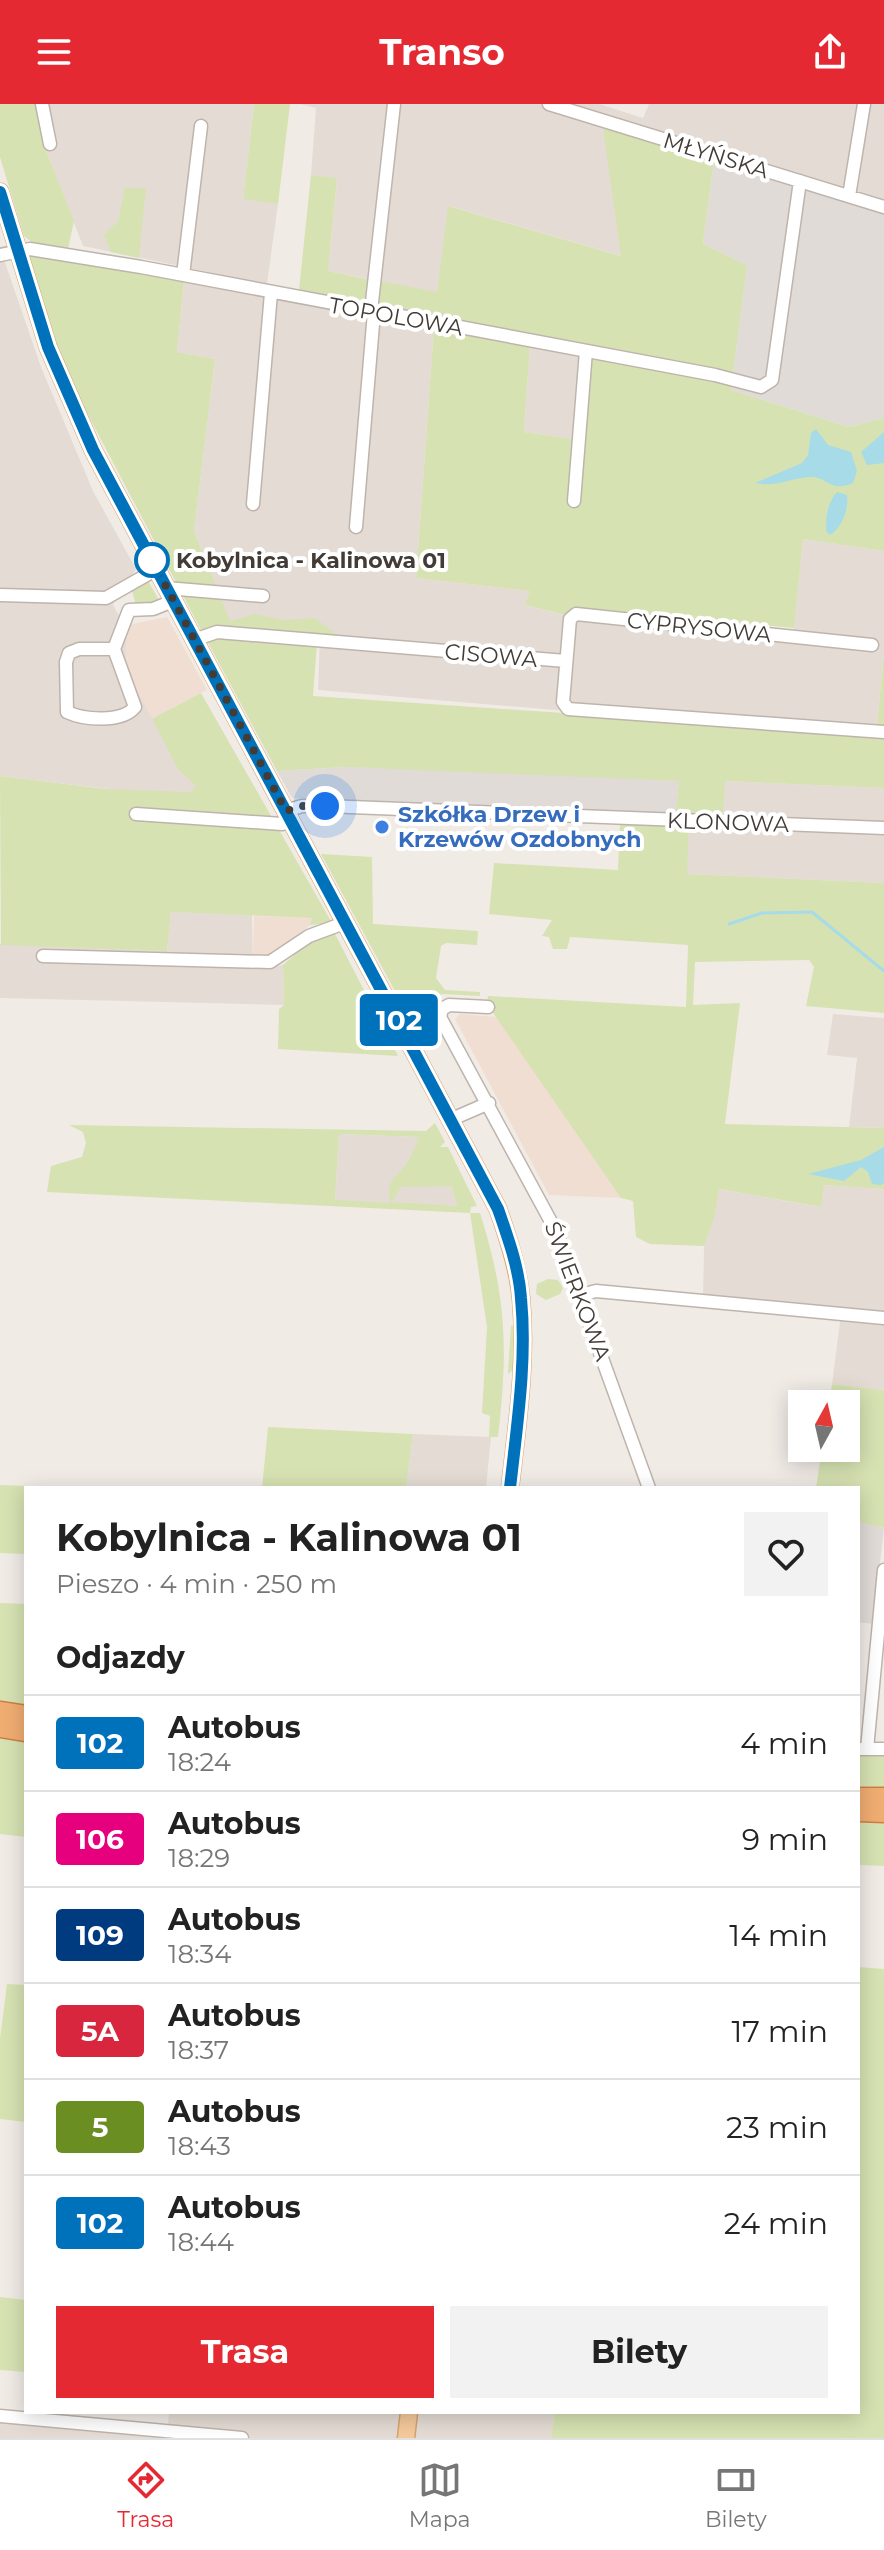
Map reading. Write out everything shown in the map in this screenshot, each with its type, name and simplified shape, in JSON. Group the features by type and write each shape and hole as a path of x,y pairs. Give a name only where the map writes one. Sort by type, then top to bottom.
{"highway":[{"path":"0,1711 24,1715"},
{"path":"0,1728 24,1732"},
{"path":"860,1797 884,1797"},
{"path":"860,1812 884,1813"}],"main road":[{"path":"0,192 69,398 194,640 498,1209 513,1255 521,1296 522,1371 510,1486"},
{"path":"406,2438 409,2414"}],"street":[{"path":"42,104 50,144"},
{"path":"356,527 394,104"},
{"name":"MŁYŃSKA","path":"549,104 884,207"},
{"path":"849,196 864,104"},
{"path":"183,275 201,126"},
{"name":"TOPOLOWA","path":"0,255 30,249 183,275 715,375 761,387 772,380 800,181"},
{"path":"253,504 271,293"},
{"path":"574,501 586,351"},
{"path":"0,595 106,598 157,569"},
{"path":"114,649 79,649 69,653 66,662 67,712 75,716 121,718 135,707 114,649 129,610 122,597 123,589"},
{"path":"129,610 153,609 170,594 263,596"},
{"name":"CYPRYSOWA","path":"566,661 570,619 576,614 872,645"},
{"name":"CISOWA","path":"194,640 217,632 566,661 563,702 568,709 884,732"},
{"name":"KLONOWA","path":"136,814 282,824 302,806 325,806 884,828"},
{"path":"43,956 270,962 309,936 347,922"},
{"name":"ŚWIERKOWA","path":"488,1007 449,1005 442,1009 440,1017 542,1200 580,1295 648,1486"},
{"path":"452,1119 489,1103"},
{"path":"580,1295 596,1291 627,1293 884,1318"},
{"path":"884,1570 862,1749 884,1749"},
{"path":"0,2416 157,2434 242,2438"}],"shaded area":[{"path":"41,104 254,104 243,198 278,204 267,284 83,246 43,143"},
{"path":"300,104 599,104 643,118 649,104 884,104 884,207 604,129 622,256 449,206 437,293 328,271 337,179 311,175 316,108"},
{"path":"714,160 884,211 884,418 849,427 731,390 747,265 703,244"},
{"path":"0,248 41,367 93,491 136,569 113,605 226,803 0,776"},
{"path":"184,281 434,328 416,578 531,591 525,605 576,618 792,644 803,539 884,551 884,651 876,737 318,690 320,632 230,622 194,531 215,359 177,352"},
{"path":"530,344 586,354 579,440 524,432"},
{"path":"167,617 207,690 152,719 125,668 127,625"},
{"path":"346,767 679,781 675,816 292,798 277,771"},
{"path":"724,781 884,788 884,822 723,817"},
{"path":"689,826 884,832 884,883 686,874"},
{"path":"171,912 252,915 253,968 283,965 284,1005 0,998 0,944 167,951"},
{"path":"254,916 313,918 310,925 273,955 253,954"},
{"path":"460,1014 497,1017 621,1198 549,1195 455,1019"},
{"path":"833,1014 884,1018 884,1128 849,1127 857,1058 827,1055"},
{"path":"339,1134 419,1137 448,1179 459,1206 335,1201"},
{"path":"824,1185 884,1189 884,1315 703,1297 704,1246 714,1220 718,1189 820,1207"},
{"path":"841,1314 884,1320 884,1390 832,1384"},
{"path":"413,1434 491,1437 486,1486 406,1486"},
{"path":"860,1522 884,1528 873,1624 860,1622"},
{"path":"169,2414 555,2414 551,2438 0,2438 0,2416 168,2426"}],"green space":[{"path":"0,104 41,104 43,143 74,221 68,249 33,243 24,236 0,157"},
{"path":"254,104 290,104 278,204 243,199"},
{"path":"603,128 714,160 703,244 747,265 731,390 849,427 884,418 884,551 803,539 794,628 573,607 565,615 525,605 530,591 416,578 434,328 530,344 524,432 579,440 586,354 673,374 639,355 377,308 379,281 437,292 448,206 621,256"},
{"path":"311,175 337,178 328,271 371,280 368,307 299,290"},
{"path":"125,188 146,188 139,258 111,252 104,235 118,221"},
{"path":"30,252 184,281 177,352 215,359 194,531 230,621 255,614 284,620 315,618 339,636 201,630 64,369 26,261"},
{"path":"147,579 160,602 136,605 132,591"},
{"path":"210,636 317,643 313,696 884,735 884,788 725,781 723,817 675,816 679,781 346,767 277,771 206,639"},
{"path":"884,651 884,727 877,726"},
{"path":"201,693 332,923 310,925 312,918 171,912 167,951 1,945 0,776 106,789 190,792 196,786 178,769 152,719"},
{"path":"620,822 689,826 687,874 884,883 884,1013 806,1006 814,967 809,960 695,962 693,1005 740,1003 725,1124 884,1128 884,1189 824,1185 821,1207 719,1189 714,1220 704,1246 650,1244 636,1237 633,1201 621,1198 487,1004 488,996 686,1007 688,945 570,937 567,949 553,949 549,937 542,936 552,920 489,914 494,863 618,870"},
{"path":"321,854 372,857 373,924 478,931 477,945 446,943 441,946 436,978 445,990 480,992 480,996 442,994 423,1004 402,1004"},
{"path":"334,932 398,1056 278,1049 279,1009 284,1005 283,965 309,942"},
{"path":"435,1123 445,1142 440,1147 448,1147 477,1206 471,1207 470,1213 47,1192 51,1166 82,1157 86,1143 83,1132 69,1125 426,1131","holes":["339,1134 419,1137 407,1163 390,1184 391,1203 335,1200","451,1186 458,1206 392,1202 401,1187"]},
{"path":"470,1213 480,1213 500,1298 504,1350 498,1437 489,1437 490,1416 482,1413 487,1327"},
{"path":"548,1279 558,1280 563,1288 560,1294 546,1300 536,1294 537,1284"},
{"path":"511,1325 515,1327 515,1368 508,1374"},
{"path":"832,1384 884,1390 884,1528 860,1522 860,1486 816,1486 820,1462 860,1462 860,1390 831,1390"},
{"path":"268,1427 413,1434 406,1486 262,1486"},
{"path":"0,1485 26,1486 24,1554 0,1553"},
{"path":"0,1603 24,1604 24,1706 0,1702"},
{"path":"0,1735 24,1739 24,1837 0,1834"},
{"path":"860,1754 884,1755 884,1787 860,1786"},
{"path":"860,1822 884,1823 884,1866 860,1865"},
{"path":"860,1967 884,1969 884,2438 551,2438 555,2414 860,2414"},
{"path":"7,1984 24,1985 24,2122 0,2119 0,2039"},
{"path":"0,2297 24,2300 24,2372 0,2370"}],"water":[{"path":"816,429 828,445 851,452 857,471 853,483 839,486 812,477 770,484 755,483 802,463 808,455 811,433"},
{"path":"884,432 884,463 867,465 861,452"},
{"path":"837,492 847,495 847,506 841,523 830,535 826,531 827,515"},
{"path":"884,1147 884,1183 881,1185 872,1184 868,1172 861,1167 844,1181 808,1174 861,1160"}],"waterway":[{"path":"729,924 762,913 812,912 884,971"}],"bus line":[{"name":"102","path":"0,192 48,347 93,450 498,1209 513,1255 521,1296 521,1384 510,1486"}],"place":[{"name":"Kobylnica - Kalinowa 01","path":"152,560"},
{"name":"Szkółka Drzew i Krzewów Ozdobnych","path":"382,827"}],"route":[{"path":"152,560 286,811 302,806 325,806"}]}
